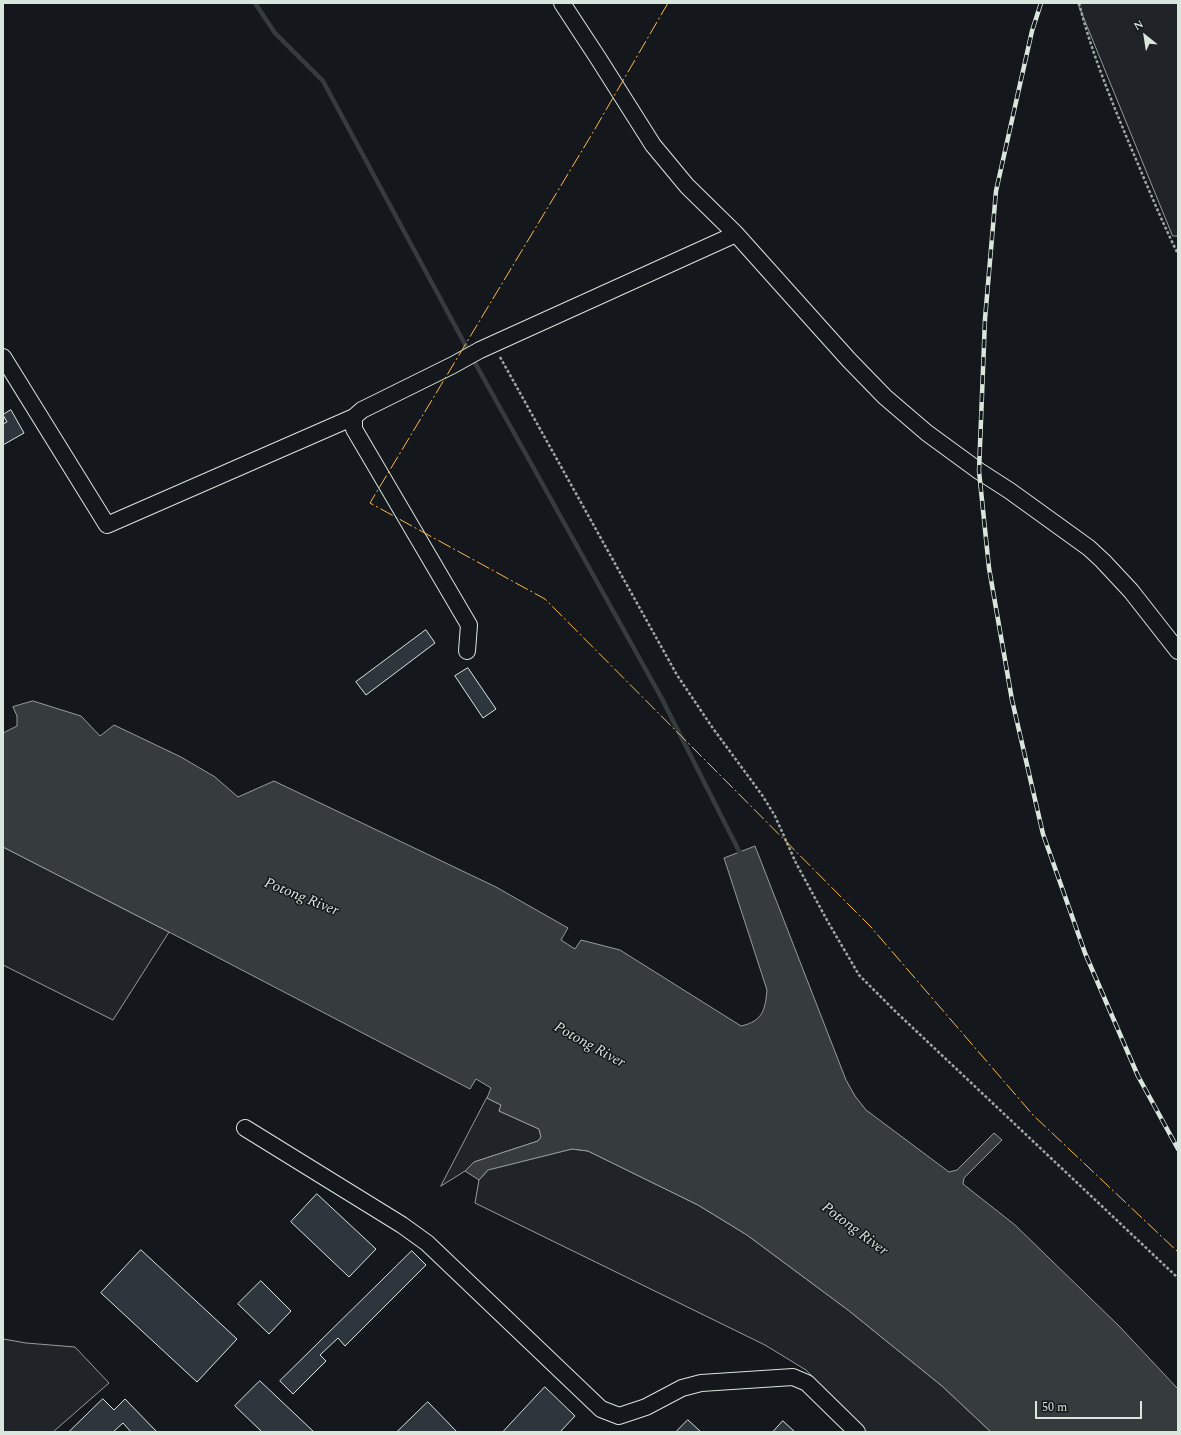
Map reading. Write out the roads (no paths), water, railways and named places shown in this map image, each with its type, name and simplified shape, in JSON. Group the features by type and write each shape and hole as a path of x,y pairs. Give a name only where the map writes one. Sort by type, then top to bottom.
{"street":[{"path":"562,3 653,145 686,186 736,234 849,360 905,415 940,442 1089,548 1131,591 1178,651"},
{"path":"3,357 107,525 354,417 362,410 487,348 736,234"},
{"path":"354,417 354,429 470,625 467,651"},
{"path":"245,1128 427,1242 602,1409 619,1416 646,1407 682,1388 701,1382 793,1377 807,1383 857,1432"}],"water":[{"name":"Potong River","path":"33,701 81,716 100,736 114,725 181,757 215,777 238,797 274,781 496,887 568,928 561,940 575,949 581,940 620,950 741,1026 754,1021 762,1014 767,990 724,858 755,846 846,1080 855,1096 866,1110 949,1172 957,1170 994,1133 1002,1140 964,1178 963,1184 1015,1225 1120,1327 1178,1389 1178,1432 991,1432 942,1386 848,1310 747,1235 698,1205 588,1151 572,1149 488,1170 479,1180 465,1171 474,1162 538,1141 541,1137 539,1129 499,1111 501,1105 487,1098 491,1088 476,1079 470,1089 3,847 3,733 17,726 17,716 13,707"}],"waterway":[{"path":"255,3 275,33 323,81 474,361 661,697 742,857"}],"railway":[{"path":"1041,3 1032,31 996,191 985,319 979,471 989,568 1012,700 1043,834 1085,953 1138,1076 1178,1149"}]}
